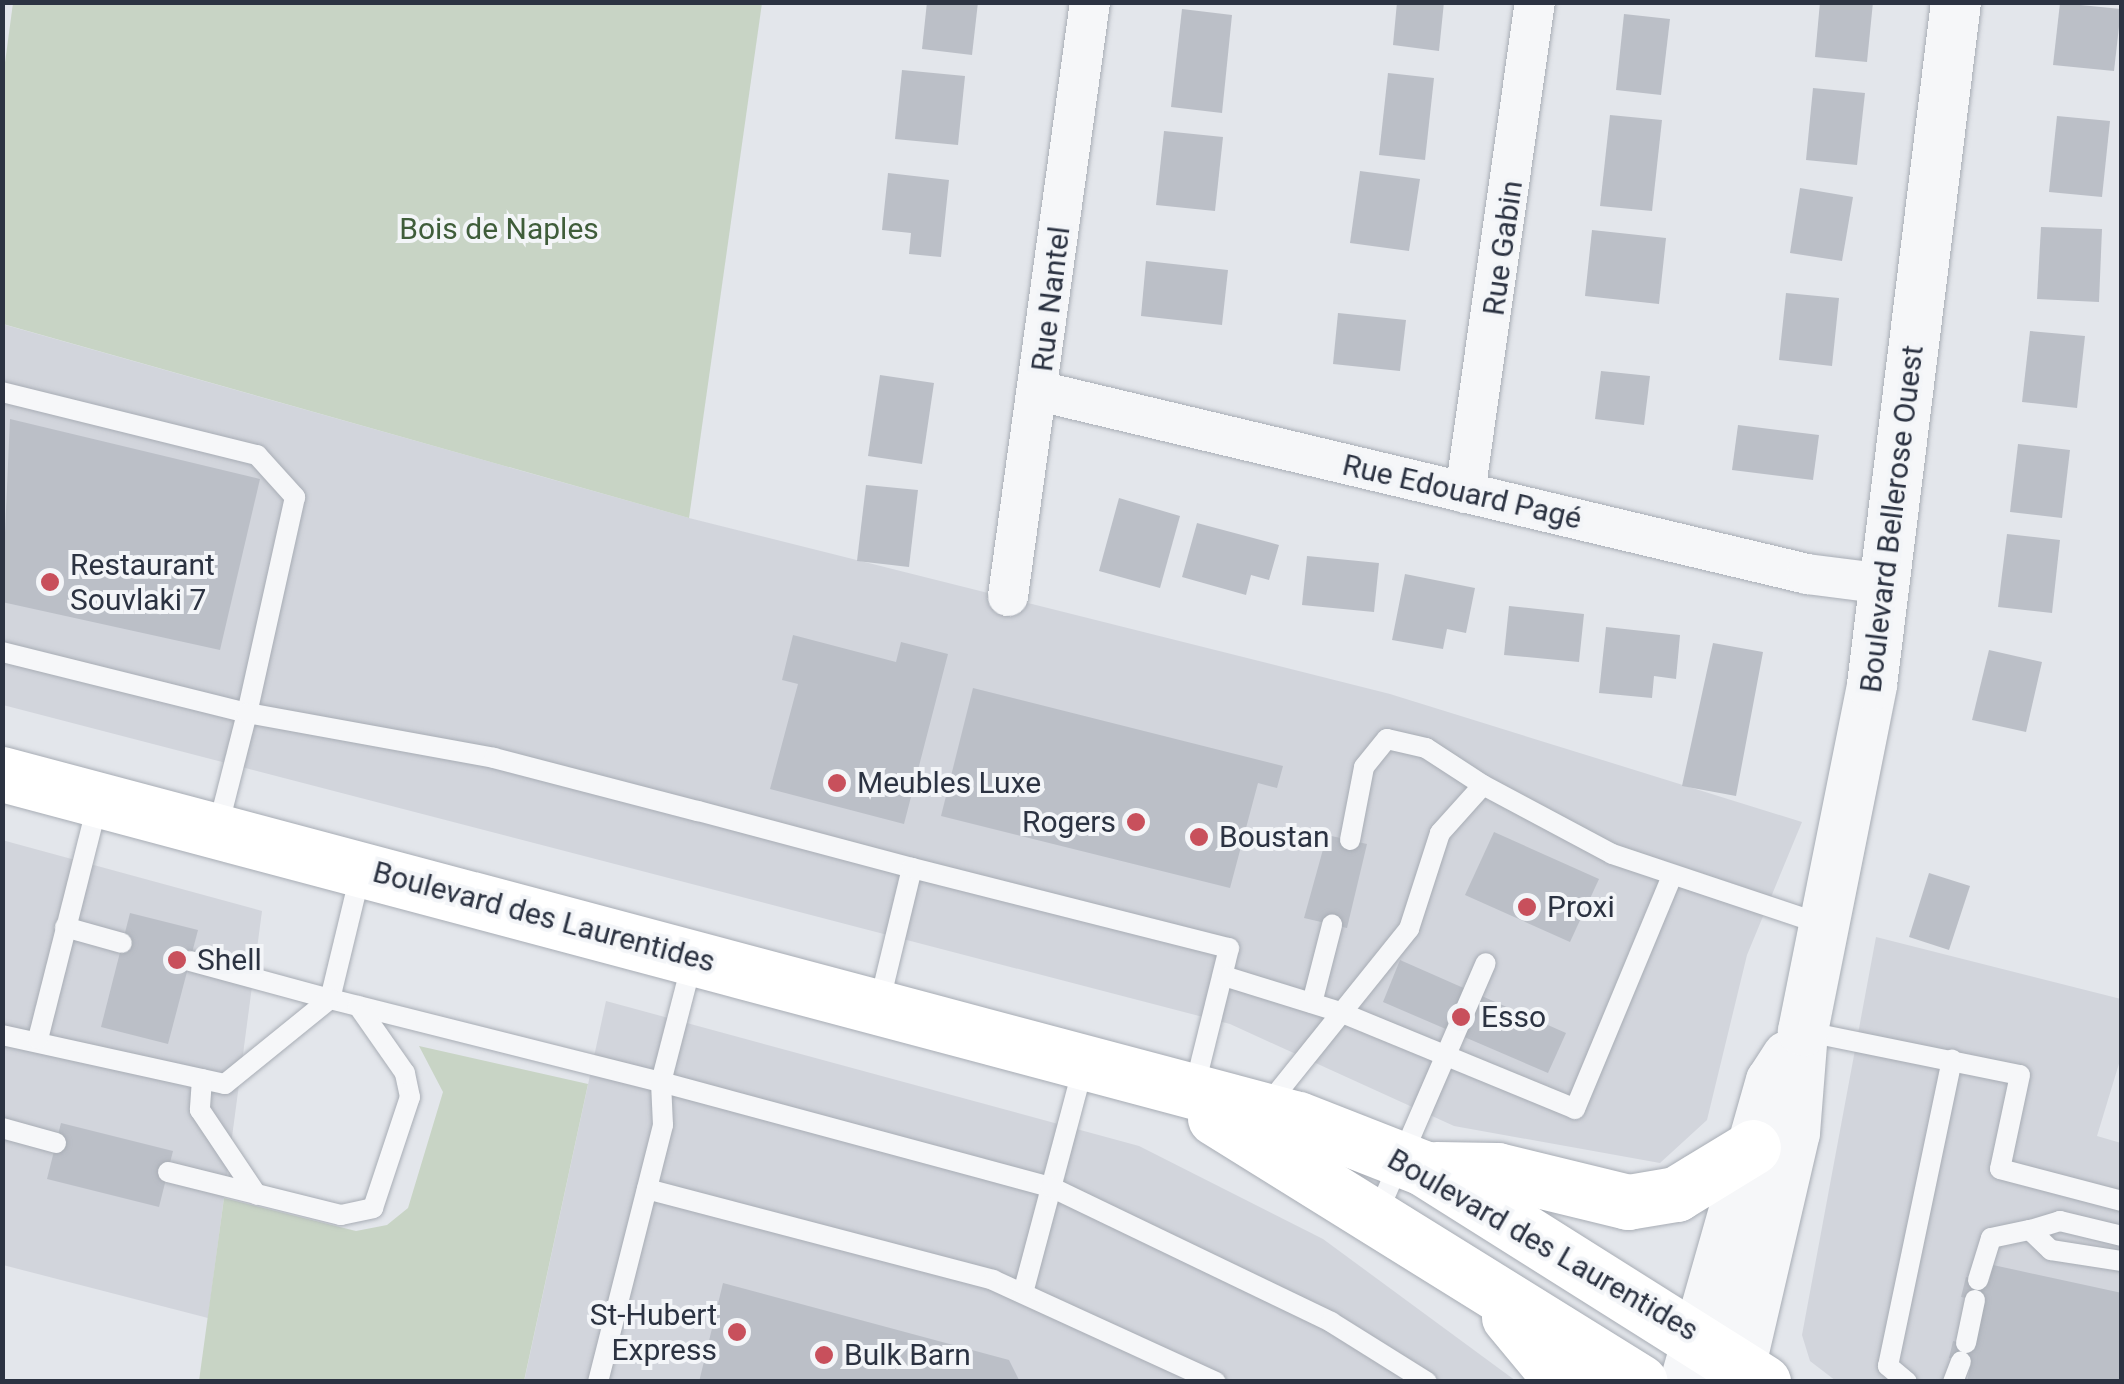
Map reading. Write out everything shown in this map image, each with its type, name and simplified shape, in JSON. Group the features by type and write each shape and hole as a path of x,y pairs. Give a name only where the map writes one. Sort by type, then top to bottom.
{"main road":[{"name":"Boulevard des Laurentides","path":"2,774 1084,1060 1257,1122 1413,1164 1725,1369"},
{"name":"Boulevard des Laurentides","path":"1257,1122 1378,1212 1640,1382"},
{"path":"1413,1164 1497,1170 1628,1202 1676,1194 1752,1147"},
{"path":"1471,1273 1563,1382"}],"street":[{"name":"Rue Nantel","path":"1008,596 1090,2"},
{"name":"Rue Gabin","path":"1465,493 1535,2"},
{"name":"Boulevard Bellerose Ouest","path":"1725,1369 1794,1133 1803,1031 1886,584 1956,2"},
{"name":"Rue Edouard Pagé","path":"1039,391 1465,493 1886,584"},
{"name":"Boulevard Bellerose Ouest","path":"1725,1369 1752,1147 1771,1080 1803,1031"}],"lane":[{"path":"2,392 257,455 295,497 218,831"},
{"path":"2,652 247,713 494,758 1229,948 1227,977 1191,1097"},
{"path":"1350,840 1364,767 1386,739 1426,748 1482,785 1672,876 1824,925"},
{"path":"1257,1122 1409,929 1440,834 1482,785"},
{"path":"38,1039 98,800"},
{"path":"879,1006 912,868"},
{"path":"2,1034 38,1039 202,1079 241,1079 330,998 362,869"},
{"path":"1227,977 1340,1012 1576,1109 1672,876"},
{"path":"1312,1003 1332,925"},
{"path":"66,928 122,943"},
{"path":"598,1382 663,1125 661,1082 694,956"},
{"path":"190,962 1051,1187 1331,1322 1426,1382"},
{"path":"1378,1212 1413,1164 1445,1055 1486,962"},
{"path":"168,1172 350,1216 384,1194 409,1084 358,1006"},
{"path":"1803,1031 2020,1075 2000,1169 2122,1201"},
{"path":"1024,1293 1084,1060"},
{"path":"1907,1382 1888,1366 1952,1060"},
{"path":"202,1079 200,1110 257,1195"},
{"path":"2,1128 56,1143"},
{"path":"647,1189 1024,1293 1216,1382"},
{"path":"1953,1382 1991,1238 2060,1221 2122,1236"},
{"path":"2030,1230 2051,1250 2122,1261"}],"shaded area":[{"path":"2,324 689,518 1390,694 1802,822 1747,955 1707,1120 1660,1163 1454,1126 1230,1024 3,705"},
{"path":"2,840 262,911 208,1318 3,1265"},
{"path":"1876,937 2121,999 2121,1057 2097,1136 2121,1143 2121,1381 1836,1381 1810,1361 1802,1335"},
{"path":"606,1001 1139,1146 1323,1239 1516,1381 524,1382"}],"green space":[{"name":"Bois de Naples","path":"13,3 762,3 689,518 3,324 2,85"},
{"path":"419,1046 588,1084 524,1381 199,1381 224,1198 356,1231 387,1225 408,1208 443,1092"}],"building":[{"path":"927,2 978,2 972,55 922,49"},
{"path":"1397,2 1444,2 1439,51 1393,45"},
{"path":"1820,2 1873,2 1867,62 1815,57"},
{"path":"2060,3 2121,9 2114,71 2053,65"},
{"path":"1182,9 1232,15 1222,113 1171,107"},
{"path":"1624,14 1670,19 1661,95 1616,90"},
{"path":"902,70 965,76 958,145 895,139"},
{"path":"1388,73 1434,78 1425,160 1379,155"},
{"path":"1813,88 1865,93 1857,165 1806,160"},
{"path":"1610,115 1662,120 1652,211 1600,206"},
{"path":"2057,116 2110,121 2102,197 2049,192"},
{"path":"1164,131 1223,137 1215,211 1156,205"},
{"path":"1360,171 1420,179 1409,251 1350,243"},
{"path":"888,173 949,180 941,257 909,254 911,233 882,230"},
{"path":"1800,188 1853,197 1842,261 1790,253"},
{"path":"2041,227 2102,229 2099,302 2037,299"},
{"path":"1592,230 1666,238 1659,304 1585,296"},
{"path":"1146,261 1228,270 1222,325 1141,316"},
{"path":"1786,293 1839,298 1832,366 1779,360"},
{"path":"1338,313 1406,320 1400,371 1333,364"},
{"path":"2030,331 2085,336 2077,408 2022,402"},
{"path":"1601,371 1650,376 1644,425 1595,419"},
{"path":"880,375 934,383 922,464 868,456"},
{"path":"10,419 260,479 220,650 2,602"},
{"path":"1738,425 1819,435 1813,480 1732,470"},
{"path":"2018,444 2070,450 2062,518 2010,512"},
{"path":"866,485 918,490 909,567 857,561"},
{"path":"1119,498 1180,516 1160,588 1099,571"},
{"path":"1197,523 1279,545 1269,580 1251,575 1246,595 1182,577"},
{"path":"2007,534 2060,540 2052,613 1998,607"},
{"path":"1307,556 1379,563 1374,612 1302,605"},
{"path":"1405,574 1475,588 1466,633 1447,629 1443,649 1392,640"},
{"path":"1509,606 1584,614 1579,662 1504,655"},
{"path":"1606,627 1680,635 1676,679 1654,676 1652,698 1599,693"},
{"path":"793,635 896,662 901,642 948,654 904,824 770,789 798,684 782,680"},
{"path":"1713,643 1763,652 1736,796 1682,786"},
{"path":"1989,650 2042,662 2026,732 1972,720"},
{"path":"973,688 1283,766 1277,788 1258,783 1230,888 941,816"},
{"path":"1494,832 1599,879 1570,942 1465,895"},
{"path":"1327,835 1367,844 1347,928 1304,918"},
{"path":"1929,873 1970,886 1949,950 1909,937"},
{"path":"130,913 198,930 168,1044 101,1027"},
{"path":"1400,960 1566,1033 1548,1073 1383,1002"},
{"path":"61,1123 173,1151 159,1207 47,1179"},
{"path":"1993,1265 2122,1293 2122,1382 1967,1382 1971,1363 1949,1358 1953,1341 1975,1346 1984,1302 1961,1297 1966,1277 1989,1282"},
{"path":"723,1283 1009,1360 1020,1382 699,1382"}],"place":[{"name":"Restaurant Souvlaki 7","path":"50,582"},
{"name":"Meubles Luxe","path":"837,783"},
{"name":"Rogers","path":"1136,822"},
{"name":"Boustan","path":"1199,837"},
{"name":"Proxi","path":"1527,907"},
{"name":"Shell","path":"177,960"},
{"name":"Esso","path":"1461,1017"},
{"name":"St-Hubert Express","path":"737,1332"},
{"name":"Bulk Barn","path":"824,1355"}]}
